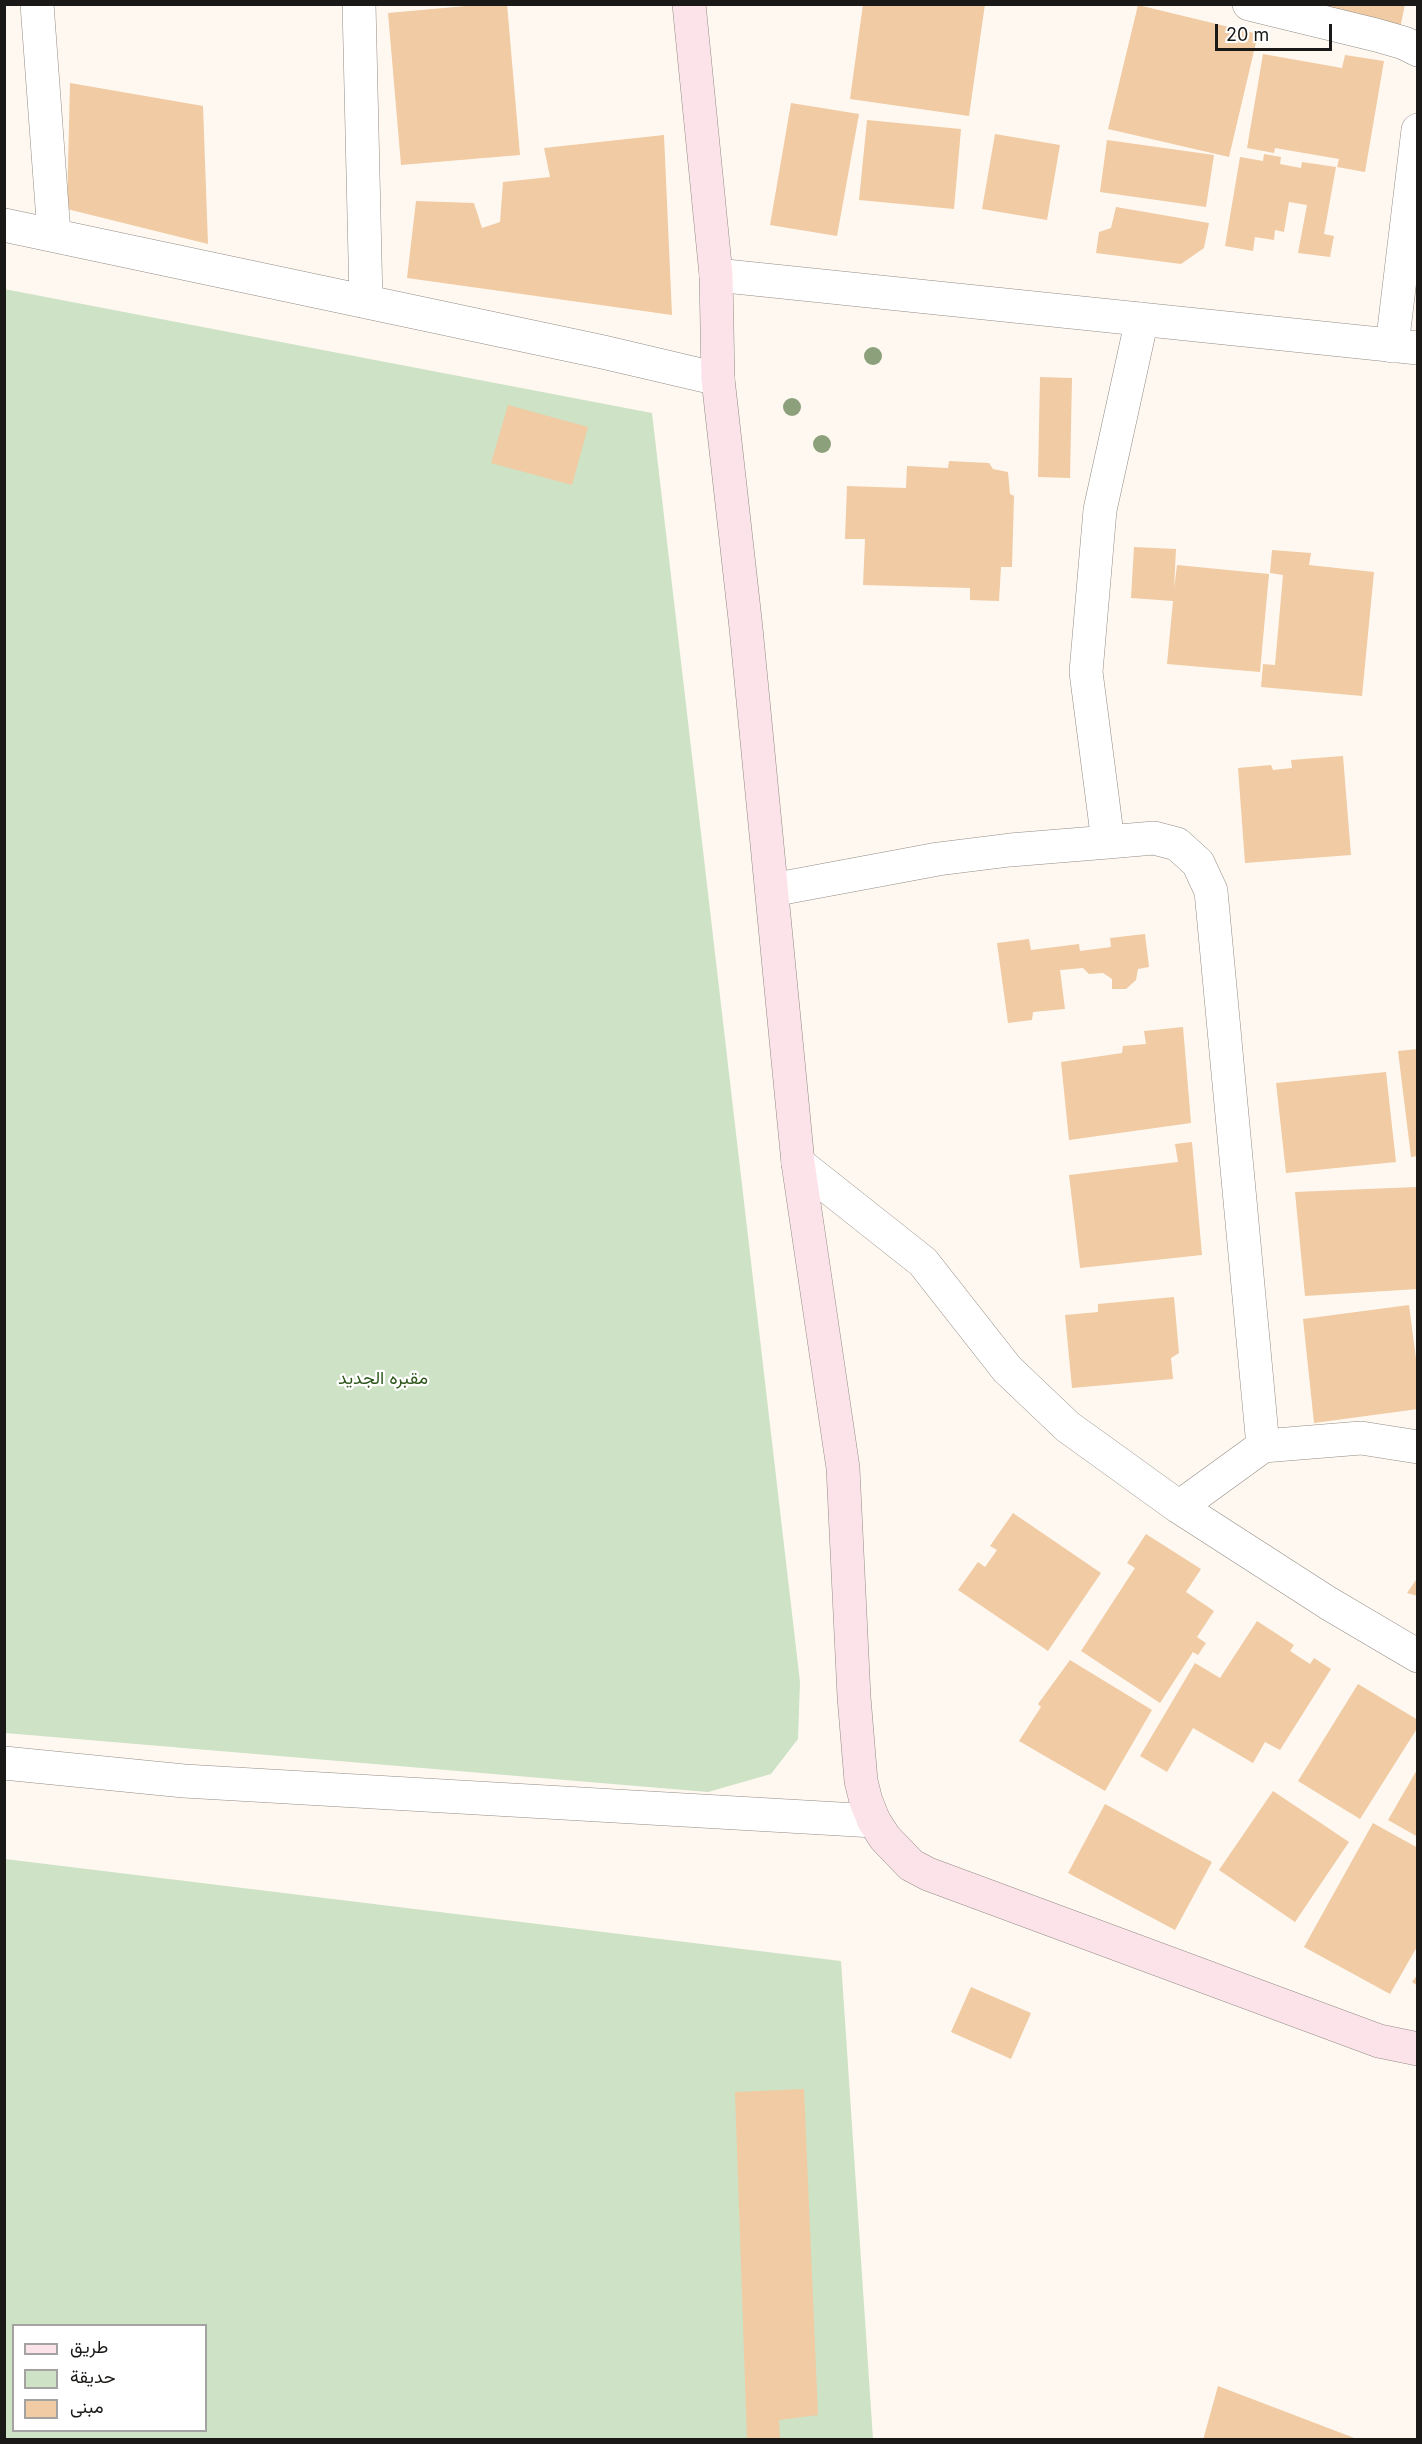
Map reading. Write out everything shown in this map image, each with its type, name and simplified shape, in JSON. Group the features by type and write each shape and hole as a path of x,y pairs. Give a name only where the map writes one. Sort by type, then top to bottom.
{"main road":[{"path":"689,4 716,275 718,379 798,1162 843,1468 854,1697 860,1769 866,1801 874,1821 897,1852 911,1865 928,1874 1379,2041 1418,2049"},
{"path":"1379,2041 1418,2065"}],"street":[{"path":"37,4 54,234"},
{"path":"359,4 366,301"},
{"path":"1250,4 1376,35 1404,43 1418,50"},
{"path":"716,275 1405,347 1418,130"},
{"path":"4,225 366,301 718,379"},
{"path":"1108,842 1086,672 1100,510 1142,319"},
{"path":"772,890 938,859 1010,850 1154,838 1177,844 1198,862 1211,891 1263,1446"},
{"path":"798,1162 923,1262 1007,1369 1068,1427 1179,1508 1328,1603 1418,1656"},
{"path":"1179,1508 1263,1446 1362,1438 1418,1447"},
{"path":"4,1763 183,1781 874,1821"}],"green space":[{"name":"مقبره الجديد","path":"4,289 652,413 800,1682 798,1739 771,1774 708,1792 5,1733"},
{"path":"5,1859 841,1961 873,2439 5,2440"}],"building":[{"path":"507,4 520,155 401,165 388,13"},
{"path":"863,4 985,4 969,116 850,99"},
{"path":"1283,4 1405,4 1400,29"},
{"path":"1138,5 1258,34 1229,157 1108,129"},
{"path":"1263,54 1342,68 1345,55 1384,61 1365,172 1337,167 1339,159 1275,148 1274,153 1247,148"},
{"path":"70,83 203,106 208,244 67,209"},
{"path":"791,103 859,114 837,236 770,225"},
{"path":"867,120 961,129 954,209 859,200"},
{"path":"995,134 1060,145 1047,220 982,209"},
{"path":"664,135 672,315 407,278 416,201 474,203 482,228 500,222 503,182 550,177 544,148"},
{"path":"1107,140 1214,155 1206,207 1100,192"},
{"path":"1264,154 1281,157 1280,164 1301,168 1302,162 1336,167 1324,234 1334,236 1330,257 1298,253 1307,205 1289,202 1284,232 1275,230 1274,240 1255,237 1253,251 1225,246 1240,157 1263,161"},
{"path":"1116,207 1209,223 1204,248 1181,264 1096,253 1099,232 1111,228"},
{"path":"1040,377 1072,378 1070,478 1038,477"},
{"path":"508,405 588,427 572,485 491,463"},
{"path":"949,461 989,463 993,469 1008,472 1010,494 1014,496 1012,567 1001,567 999,601 970,600 970,588 863,585 865,539 845,539 847,486 906,488 907,466 948,468"},
{"path":"1134,547 1176,549 1174,589 1177,565 1269,574 1260,672 1167,664 1173,601 1131,598"},
{"path":"1272,550 1311,553 1309,565 1374,572 1362,696 1261,687 1263,664 1275,665 1283,575 1270,573"},
{"path":"1343,756 1351,855 1245,863 1238,768 1271,765 1273,770 1292,768 1291,760"},
{"path":"1145,934 1149,967 1138,969 1136,980 1126,989 1112,989 1112,979 1103,973 1089,974 1083,968 1060,970 1065,1009 1033,1012 1032,1020 1008,1023 997,943 1029,939 1031,950 1079,944 1080,951 1111,947 1110,938"},
{"path":"1183,1027 1191,1123 1069,1140 1061,1062 1122,1053 1123,1046 1146,1044 1144,1031"},
{"path":"1418,1049 1418,1156 1411,1157 1398,1051"},
{"path":"1386,1072 1396,1162 1286,1173 1276,1083"},
{"path":"1192,1142 1202,1255 1080,1268 1069,1175 1178,1162 1175,1144"},
{"path":"1416,1187 1418,1289 1305,1296 1295,1192"},
{"path":"1174,1297 1179,1353 1171,1358 1173,1379 1072,1388 1065,1315 1098,1312 1098,1304"},
{"path":"1409,1305 1418,1374 1418,1409 1314,1423 1303,1319"},
{"path":"1013,1513 1101,1573 1048,1651 958,1590 978,1562 985,1567 997,1550 990,1546"},
{"path":"1146,1534 1201,1569 1186,1592 1214,1611 1197,1637 1206,1643 1198,1655 1193,1652 1160,1703 1081,1651 1135,1568 1127,1563"},
{"path":"1418,1577 1418,1596 1407,1593"},
{"path":"1257,1621 1294,1645 1290,1651 1310,1664 1314,1658 1331,1669 1280,1750 1265,1742 1253,1763 1193,1728 1167,1772 1140,1756 1195,1663 1220,1678"},
{"path":"1070,1660 1152,1710 1105,1791 1019,1741 1041,1707 1038,1704"},
{"path":"1358,1684 1418,1720 1418,1727 1360,1819 1298,1781"},
{"path":"1418,1768 1418,1837 1388,1820"},
{"path":"1273,1791 1349,1842 1295,1922 1219,1870"},
{"path":"1105,1804 1212,1862 1175,1930 1068,1873"},
{"path":"1373,1823 1418,1848 1418,1945 1390,1994 1304,1947"},
{"path":"1418,1974 1418,1986 1412,1982"},
{"path":"971,1987 1031,2013 1011,2059 951,2032"},
{"path":"804,2089 818,2415 779,2420 780,2440 747,2440 735,2092"},
{"path":"1218,2386 1357,2439 1357,2440 1203,2440"}]}
